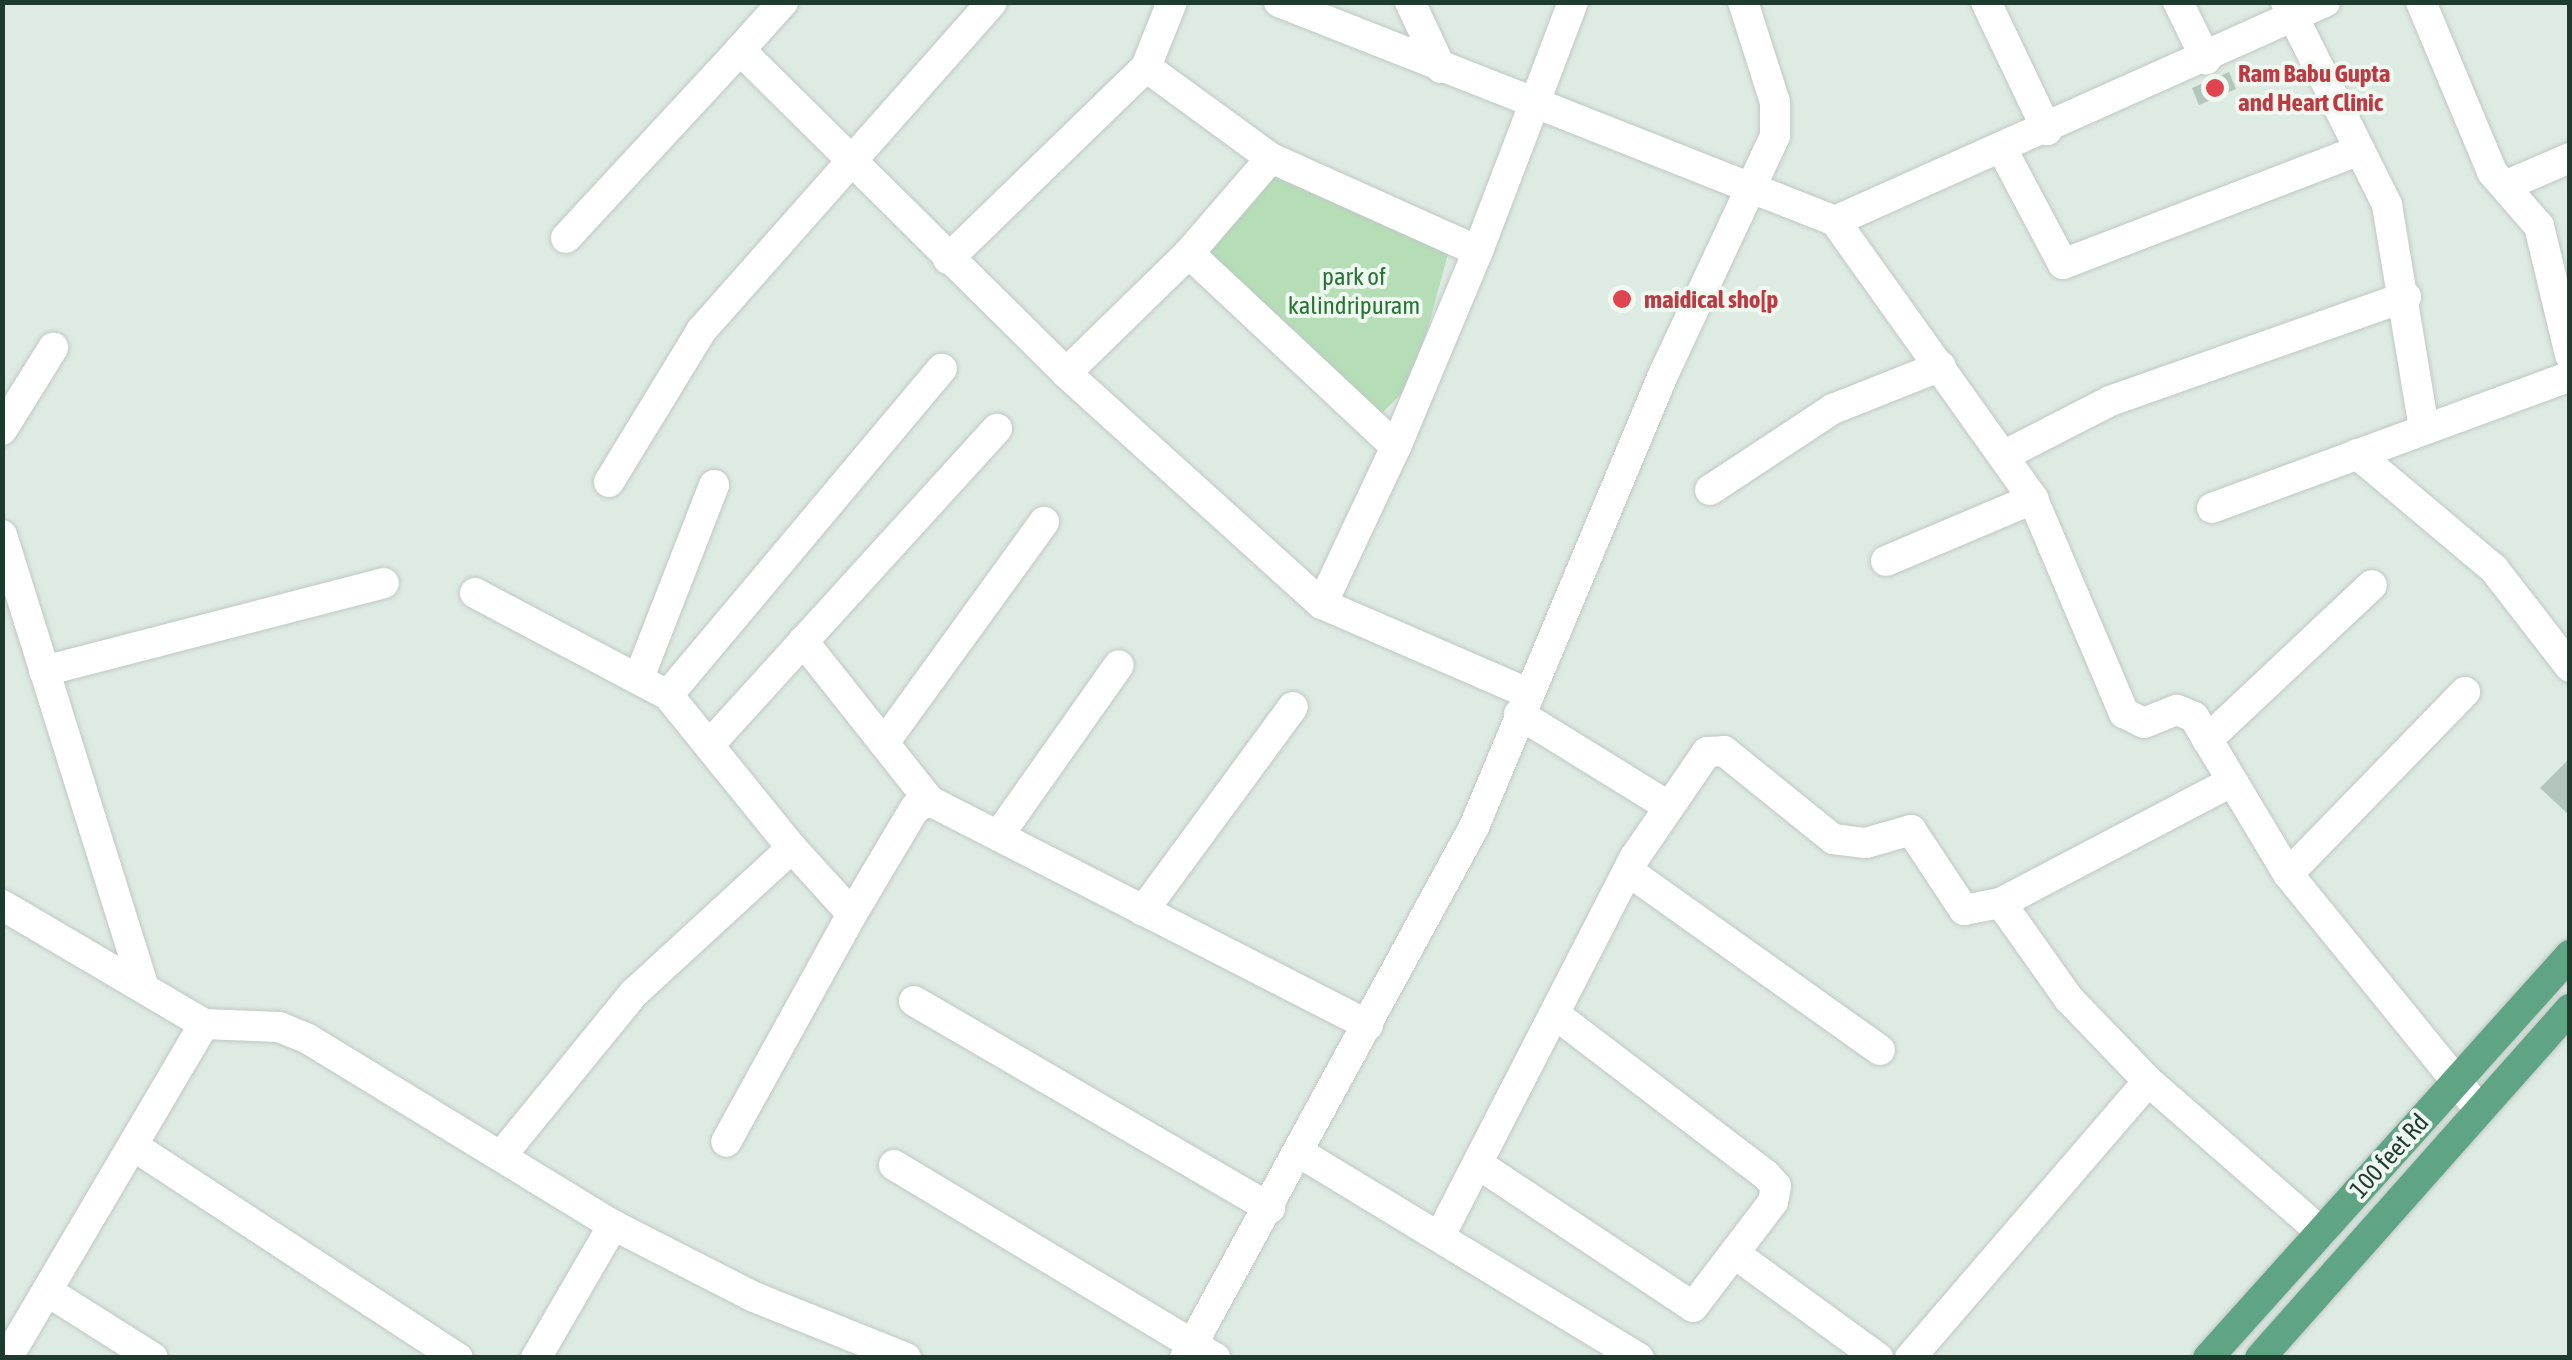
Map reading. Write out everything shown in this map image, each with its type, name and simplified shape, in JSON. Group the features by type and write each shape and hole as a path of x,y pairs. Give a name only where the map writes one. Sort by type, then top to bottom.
{"main road":[{"name":"100 feet Rd","path":"2208,1358 2570,955"},
{"path":"2260,1358 2570,1009"}],"street":[{"path":"566,238 783,2"},
{"path":"609,482 701,331 846,161 992,2"},
{"path":"948,259 1146,67 1172,2"},
{"path":"1279,2 1530,108 1836,222 2033,499 2124,714 2144,722 2186,710 2288,874 2480,1110"},
{"path":"1410,2 1441,68"},
{"path":"1322,604 1396,446 1478,251 1573,2"},
{"path":"894,1165 1198,1353 1270,1208 1474,827 1524,704 1775,136 1775,102 1742,2"},
{"path":"1986,2 2047,130"},
{"path":"2178,2 2206,58"},
{"path":"1836,222 2206,58 2290,10 2325,2"},
{"path":"2421,2 2492,172 2539,226 2570,355"},
{"path":"2290,10 2387,205 2406,297 2424,430"},
{"path":"740,50 846,161 1066,373 1322,604 1524,704 1665,804"},
{"path":"1146,67 1271,158 1478,251"},
{"path":"2002,149 2063,264 2360,150"},
{"path":"1066,373 1189,253 1271,158"},
{"path":"2507,185 2570,158"},
{"path":"1189,253 1396,446"},
{"path":"2003,456 2110,401 2406,297"},
{"path":"2,430 53,348"},
{"path":"1710,490 1833,409 1941,366"},
{"path":"668,695 942,368"},
{"path":"2212,508 2570,376"},
{"path":"710,742 997,428"},
{"path":"2357,454 2494,570 2570,666"},
{"path":"640,675 714,485"},
{"path":"1886,561 2033,499"},
{"path":"884,742 1044,522"},
{"path":"2,534 142,983"},
{"path":"44,670 384,583"},
{"path":"2207,740 2372,585"},
{"path":"476,593 640,675 668,695 710,742 792,848 852,914"},
{"path":"803,640 930,801 1001,832 1143,911 1368,1025"},
{"path":"1001,832 1118,665"},
{"path":"2288,874 2465,692"},
{"path":"1143,911 1293,708"},
{"path":"1442,1232 1628,871 1665,804 1706,752 1724,751 1833,839 1866,843 1911,830 1964,910 2001,903 2231,782"},
{"path":"726,1142 915,808 930,801"},
{"path":"502,1156 633,994 792,848"},
{"path":"1628,871 1880,1050"},
{"path":"2001,903 2069,999 2148,1081 2320,1232"},
{"path":"4,910 142,983 204,1024 279,1027 308,1039 613,1225 754,1297 906,1358"},
{"path":"914,1000 1270,1208"},
{"path":"1478,1164 1604,1241 1684,1304 1700,1303 1776,1186 1555,1014"},
{"path":"6,1358 135,1147 204,1024"},
{"path":"1910,1358 2148,1081"},
{"path":"135,1147 458,1358"},
{"path":"1300,1153 1442,1232 1640,1358"},
{"path":"536,1358 613,1225"},
{"path":"1735,1254 1878,1358"},
{"path":"47,1291 153,1358"}],"green space":[{"name":"park of kalindripuram","path":"1278,170 1450,246 1414,381 1373,422 1205,257"}],"building":[{"path":"2229,72 2236,89 2199,105 2192,88"},
{"path":"2570,758 2570,816 2540,788"}],"place":[{"name":"Ram Babu Gupta and Heart Clinic","path":"2215,88"},
{"name":"maidical sho[p","path":"1622,299"}]}
